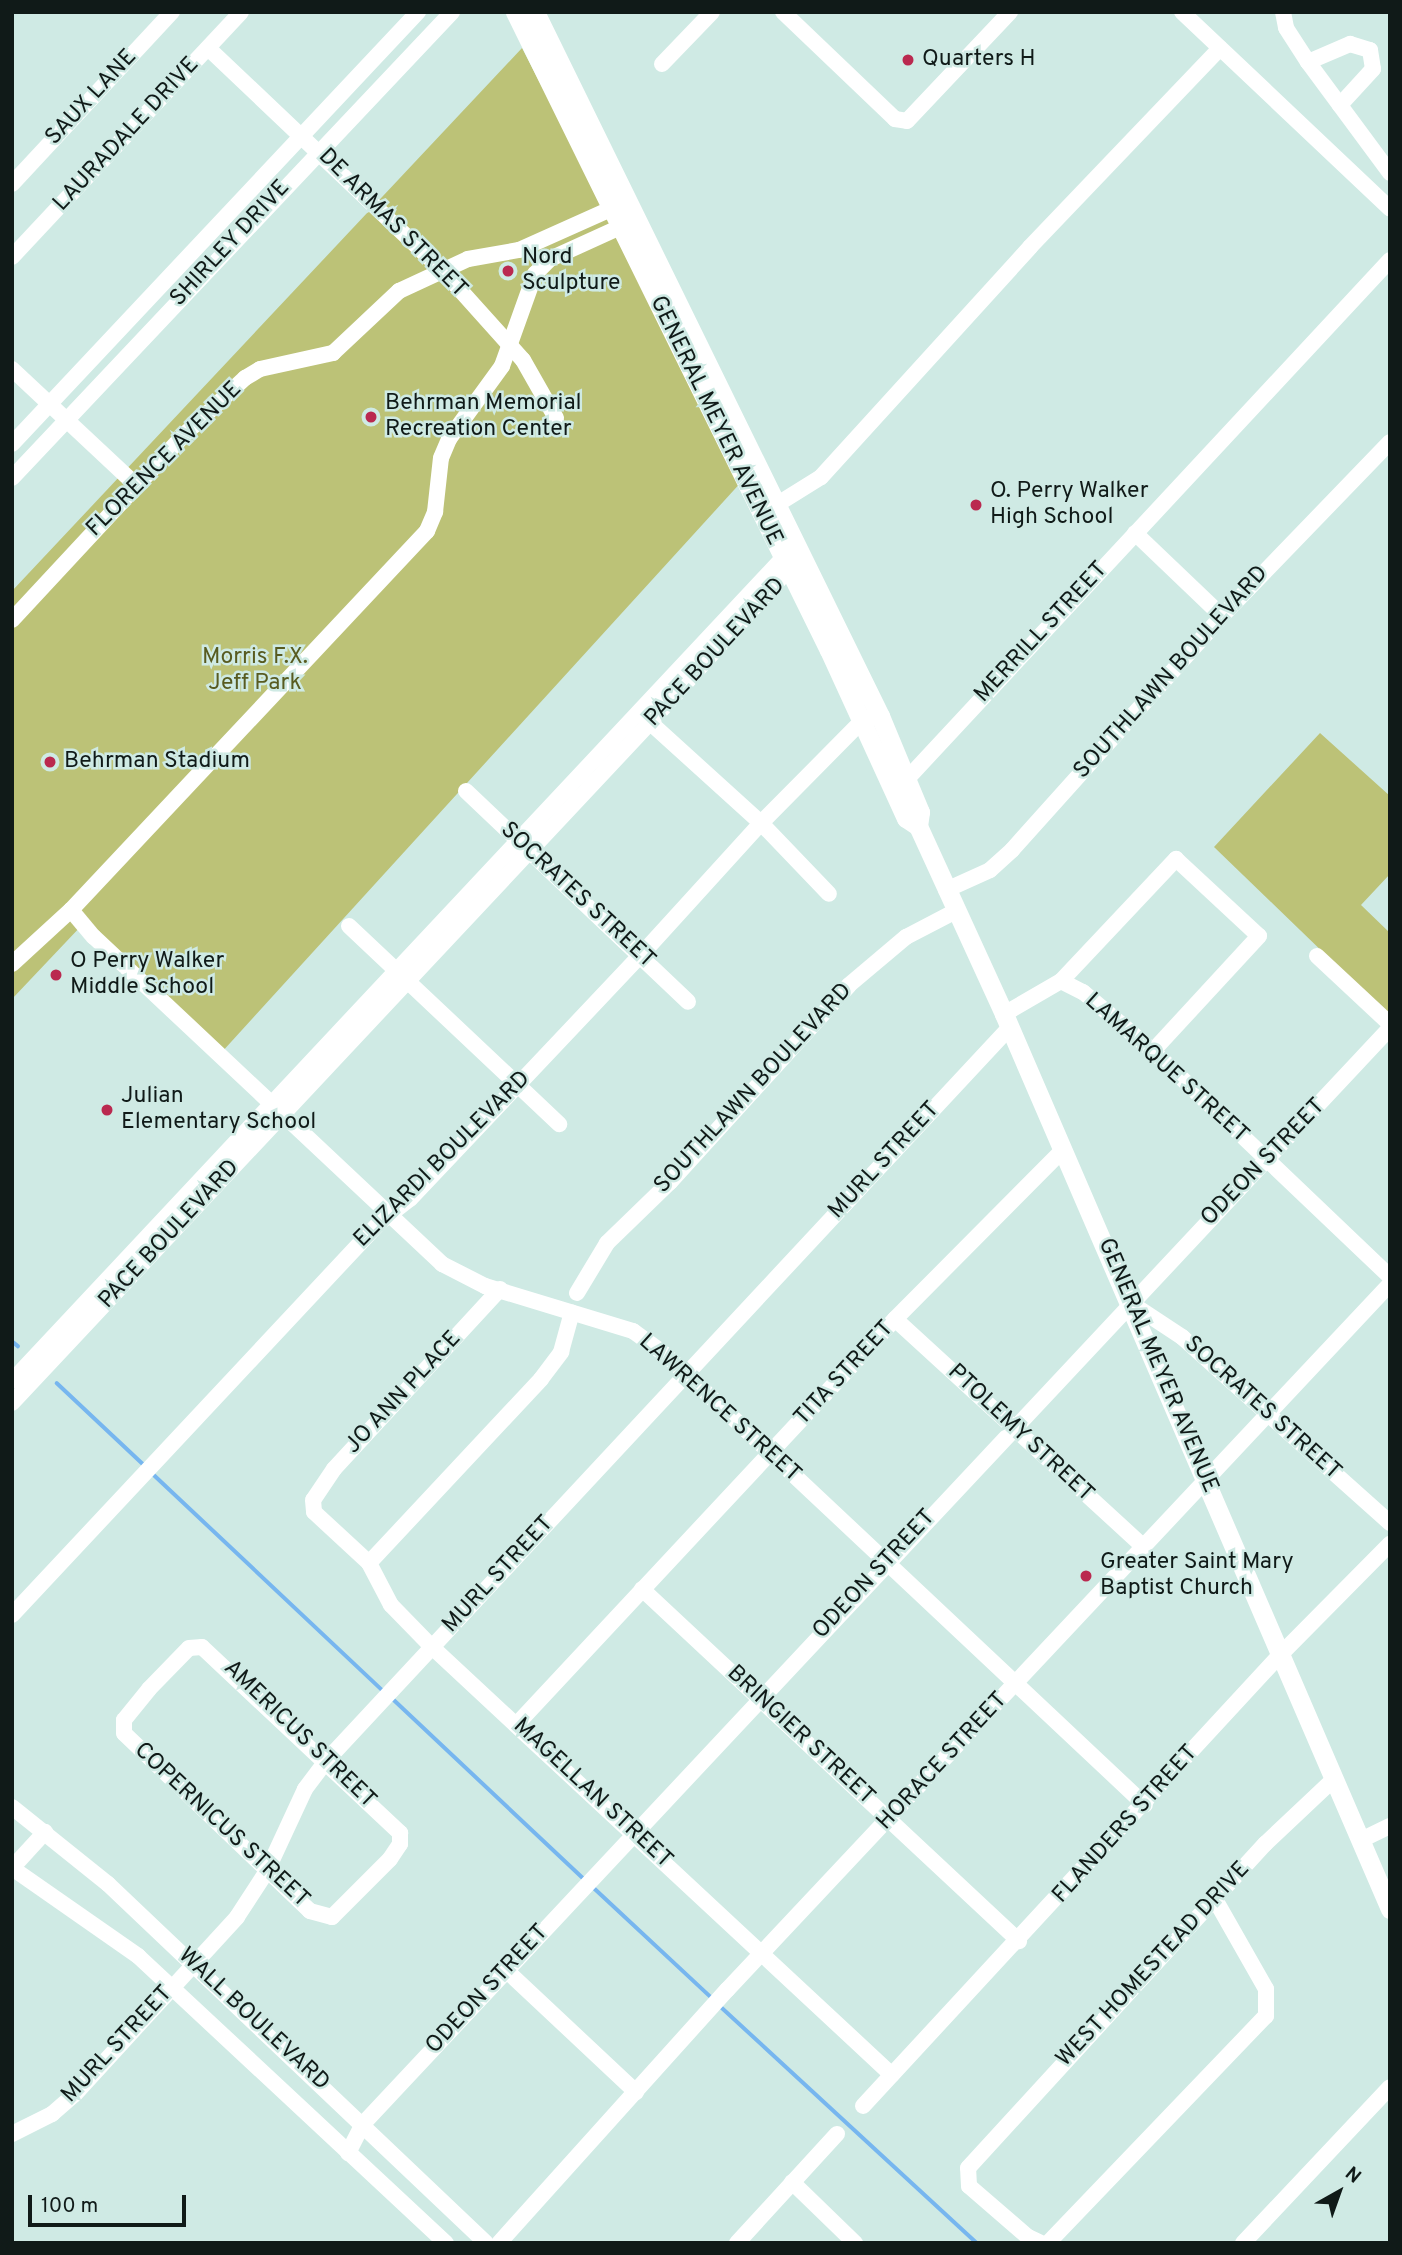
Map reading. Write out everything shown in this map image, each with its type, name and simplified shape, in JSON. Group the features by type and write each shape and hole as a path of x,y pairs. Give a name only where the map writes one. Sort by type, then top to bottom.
{"main road":[{"name":"GENERAL MEYER AVENUE","path":"515,12 770,509 791,560 872,718 899,782 920,812 918,826 1007,1021 1390,1909"},
{"name":"GENERAL MEYER AVENUE","path":"535,12 630,201 623,218"}],"street":[{"name":"SAUX LANE","path":"12,184 172,12"},
{"name":"LAURADALE DRIVE","path":"12,257 241,12"},
{"name":"SHIRLEY DRIVE","path":"12,444 418,12"},
{"name":"SHIRLEY DRIVE","path":"12,478 318,150 452,12"},
{"path":"662,64 712,12"},
{"path":"783,12 895,119 907,121 1010,12"},
{"path":"1182,12 1390,209"},
{"path":"1283,12 1286,28 1308,62 1390,173"},
{"path":"1308,62 1350,44 1370,50 1373,69 1340,105"},
{"name":"DE ARMAS STREET","path":"208,48 444,272 509,343 538,382 556,418"},
{"path":"770,509 821,477 1030,247 1220,48"},
{"name":"FLORENCE AVENUE","path":"12,620 136,485 245,379 260,369 334,353 382,303 468,259 519,250 623,218"},
{"path":"12,964 71,910 427,531 449,439 493,382 535,274 550,259 623,218"},
{"name":"MERRILL STREET","path":"899,782 1390,260"},
{"path":"12,369 136,485"},
{"name":"SOUTHLAWN BOULEVARD","path":"946,890 990,870 1012,850 1222,616 1390,442"},
{"path":"1135,533 1222,616"},
{"name":"PACE BOULEVARD","path":"12,1404 19,1381 166,1229 791,560"},
{"path":"645,718 761,823 829,894"},
{"name":"ELIZARDI BOULEVARD","path":"12,1615 379,1223 392,1216 640,956 761,823 872,718"},
{"name":"SOCRATES STREET","path":"466,791 688,1002"},
{"name":"MURL STREET","path":"12,2134 52,2114 75,2094 237,1917 267,1871 305,1789 326,1761 685,1374 1007,1021 1061,981 1176,859 1259,936 1153,1051"},
{"name":"LAWRENCE STREET","path":"71,910 94,937 280,1107 442,1264 467,1279 633,1331 685,1374 1144,1805"},
{"name":"SOUTHLAWN BOULEVARD","path":"577,1293 607,1244 670,1182 849,985 916,930 956,911"},
{"path":"349,926 559,1124"},
{"path":"1317,956 1390,1026"},
{"name":"LAMARQUE STREET","path":"1061,981 1083,992 1153,1051 1390,1277"},
{"name":"ODEON STREET","path":"348,2153 362,2125 1129,1302 1267,1161 1390,1026"},
{"name":"TITA STREET","path":"517,1724 895,1319 1063,1150"},
{"name":"HORACE STREET","path":"499,2243 727,1990 1208,1483 1266,1414 1390,1284"},
{"name":"JO ANN PLACE","path":"313,1500 334,1469 500,1289"},
{"name":"SOCRATES STREET","path":"1129,1302 1182,1337 1390,1523"},
{"path":"369,1563 541,1379 561,1352 572,1312"},
{"name":"PTOLEMY STREET","path":"895,1319 1145,1548"},
{"name":"MAGELLAN STREET","path":"313,1500 314,1512 369,1563 391,1605 432,1647 635,1833 892,2075"},
{"name":"FLANDERS STREET","path":"863,2106 1019,1941 1279,1656 1390,1544"},
{"name":"BRINGIER STREET","path":"642,1589 762,1698 1019,1941"},
{"name":"AMERICUS STREET","path":"122,1728 149,1689 189,1648 202,1647 213,1653 401,1837 390,1859 343,1908 326,1919"},
{"name":"COPERNICUS STREET","path":"122,1728 139,1752 310,1911 326,1919"},
{"name":"WEST HOMESTEAD DRIVE","path":"1041,2243 1028,2237 969,2186 966,2173 979,2153 1216,1901 1265,1844 1333,1780"},
{"name":"WALL BOULEVARD","path":"12,1807 45,1832 194,1964 486,2243"},
{"path":"1361,1840 1390,1826"},
{"path":"12,1868 45,1832"},
{"name":"WALL BOULEVARD","path":"12,1868 128,1948 446,2243"},
{"path":"1048,2243 1062,2233 1266,2016 1266,1989 1216,1901"},
{"path":"507,1971 636,2092"},
{"path":"1243,2243 1390,2087"},
{"path":"737,2243 837,2134"},
{"path":"792,2182 855,2243"}],"green space":[{"name":"Morris F.X. Jeff Park","path":"522,48 744,479 221,1053 83,924 12,999 12,591"},
{"path":"1320,733 1390,796 1390,874 1361,905 1390,933 1390,1017 1214,847"}],"waterway":[{"path":"12,1341 18,1346"},
{"path":"57,1383 144,1465"},
{"path":"152,1473 383,1691"},
{"path":"392,1698 585,1880"},
{"path":"593,1887 713,1999"},
{"path":"719,2005 977,2243"}],"place":[{"name":"Quarters H","path":"908,60"},
{"name":"Nord Sculpture","path":"508,271"},
{"name":"Behrman Memorial Recreation Center","path":"371,417"},
{"name":"O. Perry Walker High School","path":"976,505"},
{"name":"Behrman Stadium","path":"50,762"},
{"name":"O Perry Walker Middle School","path":"56,975"},
{"name":"Julian Elementary School","path":"107,1110"},
{"name":"Greater Saint Mary Baptist Church","path":"1086,1576"}]}
